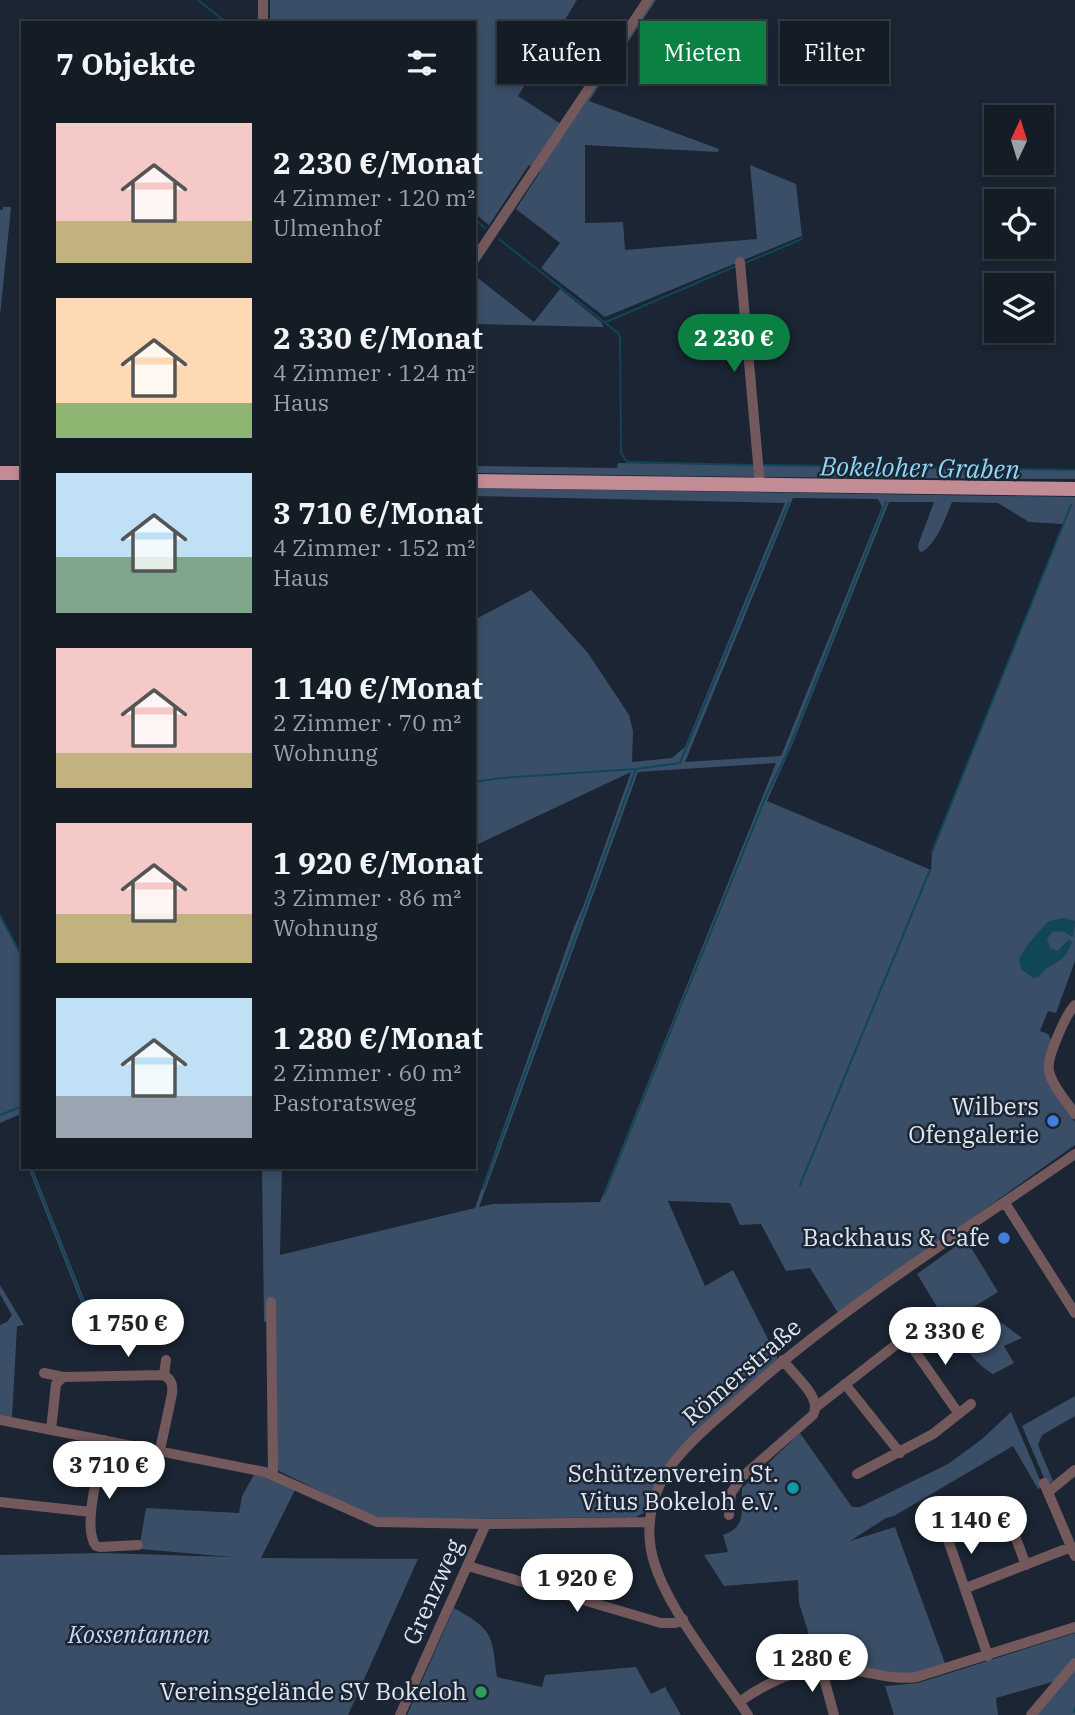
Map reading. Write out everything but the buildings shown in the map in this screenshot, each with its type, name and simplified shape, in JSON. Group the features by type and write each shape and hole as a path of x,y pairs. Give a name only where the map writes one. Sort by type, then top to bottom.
{"main road":[{"path":"0,473 21,473"},
{"path":"476,481 1075,489"}],"street":[{"path":"263,0 263,21"},
{"path":"476,257 648,0"},
{"path":"740,261 760,485"},
{"path":"1075,1005 1066,1015 1048,1065 1051,1079 1075,1114"},
{"name":"Römerstraße","path":"748,1715 661,1583 652,1559 650,1522 655,1495 674,1463 709,1427 783,1360 841,1316 1075,1154"},
{"path":"1004,1203 1075,1313"},
{"path":"271,1302 273,1474"},
{"path":"729,1515 731,1493 743,1477 813,1415 816,1407 938,1312"},
{"path":"905,1337 958,1414"},
{"path":"164,1375 166,1360"},
{"path":"783,1360 814,1399 816,1407"},
{"path":"44,1373 63,1377 164,1375 170,1378 173,1385 172,1394 160,1450"},
{"path":"51,1430 56,1384 63,1377"},
{"path":"845,1384 900,1453"},
{"path":"858,1474 933,1434 971,1404"},
{"path":"0,1420 273,1474 377,1522 650,1522"},
{"path":"104,1440 91,1512 91,1539 96,1546 138,1545"},
{"path":"966,1588 1026,1565 1073,1551 1046,1488 1075,1470"},
{"path":"0,1502 91,1512"},
{"path":"988,1656 946,1534 948,1528 998,1507 1005,1510 1026,1565"},
{"name":"Grenzweg","path":"400,1715 486,1524"},
{"path":"468,1566 665,1624 683,1619"},
{"path":"739,1702 790,1673 821,1667 901,1679 937,1672 1075,1627"},
{"path":"1031,1715 1075,1663"},
{"path":"821,1667 834,1715"}],"green space":[{"path":"270,0 577,0 564,21 497,21 497,84 525,84 518,96 564,126 592,84 600,84 589,101 719,149 718,152 585,145 585,223 623,222 625,250 757,239 750,165 796,184 802,236 605,317 541,268 560,243 516,209 540,172 529,165 489,225 476,215 476,21 270,21"},
{"path":"648,0 656,0 640,21 626,45 626,33"},
{"path":"3,207 11,207 0,316 0,210 3,210"},
{"path":"476,277 534,322 560,289 604,327 476,324"},
{"path":"618,463 1075,470 1075,479 476,473 476,466 617,468"},
{"path":"476,488 1075,497 1075,961 1056,1013 1048,1011 1040,1031 1048,1034 1053,1044 1048,1080 1075,1122 1075,1145 838,1313 810,1268 786,1271 761,1224 740,1225 730,1203 668,1201 705,1286 733,1270 779,1361 679,1453 647,1511 636,1517 389,1520 371,1516 279,1471 273,1463 271,1322 264,1322 262,1169 282,1169 280,1255 475,1208 631,772 476,845 476,619 531,590 588,653 629,715 633,731 632,762 672,758 685,747 785,503 476,496","holes":["793,498 878,499 882,507 781,756 685,762","889,502 934,502 918,545 919,551 922,552 936,537 952,502 998,503 1029,522 1063,524 932,854 931,870 767,801","776,763 600,1202 493,1204 479,1207 638,772"]},
{"path":"0,915 21,955 21,1114 0,1123"},
{"path":"29,1169 33,1169 88,1309 84,1310"},
{"path":"966,1239 998,1292 972,1308 985,1332 1001,1322 1022,1338 1004,1346 1014,1363 993,1374 971,1356 961,1343 917,1274"},
{"path":"0,1285 24,1325 17,1326 12,1418 0,1415 0,1325 7,1322 12,1315 0,1294"},
{"path":"1075,1396 1075,1416 1042,1435 1038,1445 1053,1481 1047,1485 1022,1426"},
{"path":"1011,1412 1043,1487 1038,1489 1013,1446 850,1541 895,1527 946,1666 901,1676 818,1664 799,1603 798,1580 724,1586 704,1555 728,1552 723,1535 731,1532 739,1522 742,1488 800,1433 852,1507 860,1507 948,1464 982,1439"},
{"name":"Kossentannen","path":"255,1473 295,1490 261,1558 418,1559 348,1715 0,1715 0,1555 104,1553 232,1557 139,1549 146,1508 239,1513 242,1496"},
{"path":"454,1608 476,1622 488,1635 494,1651 497,1677 542,1687 545,1675 636,1667 651,1694 665,1687 681,1715 407,1715"},
{"path":"1075,1633 1075,1661 1059,1680 996,1698 998,1715 894,1715 885,1686 918,1683"},
{"path":"1075,1669 1075,1715 1034,1715"}],"shaded area":[{"path":"1064,918 1075,921 1073,937 1064,932 1053,931 1047,939 1050,948 1058,951 1069,939 1072,942 1068,950 1061,960 1048,967 1039,977 1033,978 1021,969 1019,959 1049,921"}],"waterway":[{"name":"Bokeloher Graben","path":"198,0 224,21"},
{"name":"Bokeloher Graben","path":"476,221 485,228"},
{"name":"Bokeloher Graben","path":"499,239 618,333 621,453 627,462 752,465"},
{"path":"745,263 802,239"},
{"path":"606,322 736,266"},
{"name":"Bokeloher Graben","path":"765,465 1075,470"},
{"path":"476,782 680,763 789,502"},
{"path":"604,1195 766,796 787,753 886,502"},
{"path":"931,854 1071,505"},
{"path":"483,1189 636,769"},
{"path":"800,1185 930,870"},
{"path":"0,915 21,955"},
{"path":"0,1115 21,1107"},
{"path":"31,1169 86,1309"},
{"path":"1074,1712 1075,1708"}],"place":[{"name":"Wilbers Ofengalerie","path":"1053,1121"},
{"name":"Backhaus & Cafe","path":"1004,1238"},
{"name":"Schützenverein St. Vitus Bokeloh e.V.","path":"793,1488"},
{"name":"Vereinsgelände SV Bokeloh","path":"481,1692"}]}
